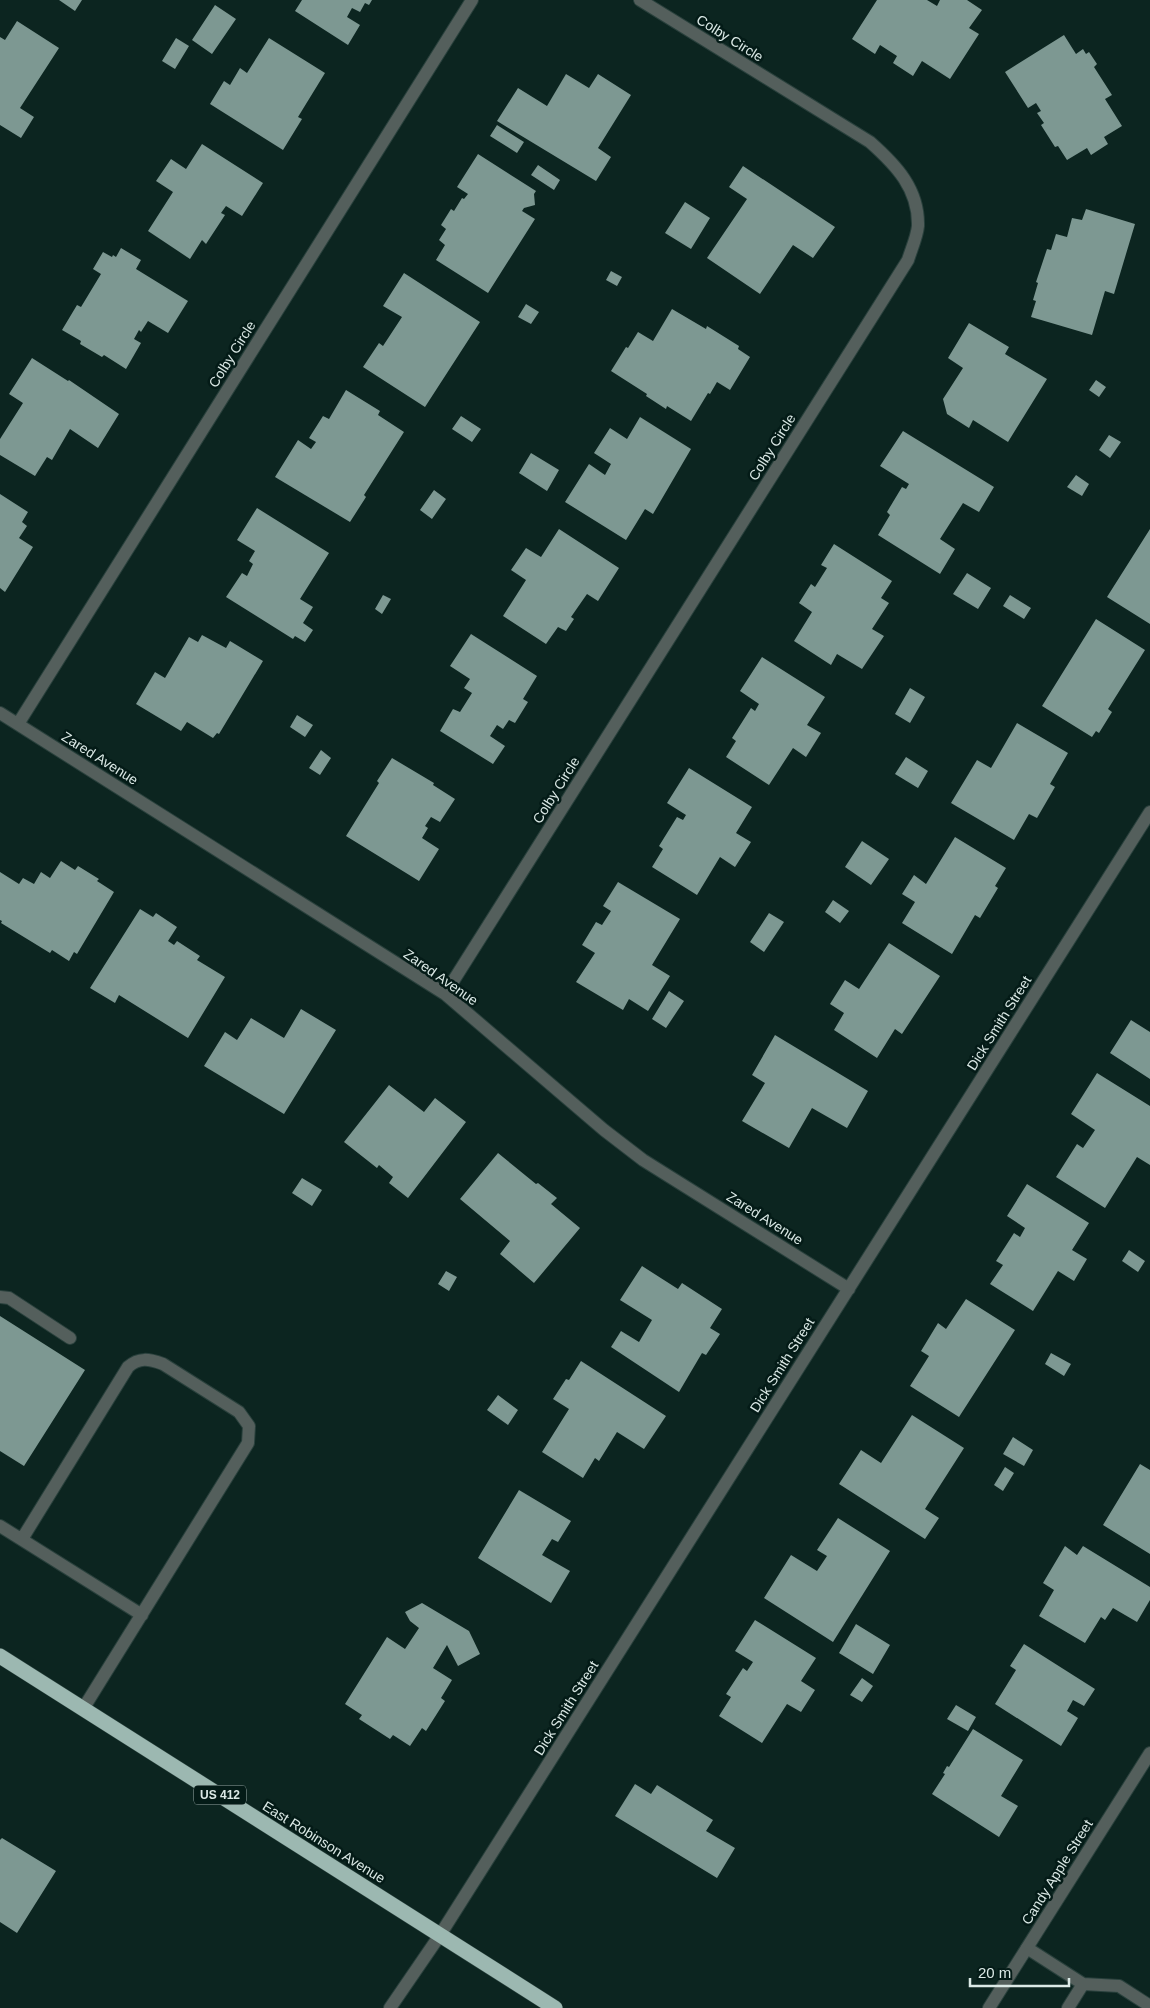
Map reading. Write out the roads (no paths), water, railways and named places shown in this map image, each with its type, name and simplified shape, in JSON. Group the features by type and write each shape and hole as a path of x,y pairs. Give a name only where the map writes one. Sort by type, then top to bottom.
{"highway":[{"name":"East Robinson Avenue","path":"0,1656 555,2008"}],"street":[{"name":"Colby Circle","path":"18,724 472,0"},
{"name":"Colby Circle","path":"445,994 908,260 918,227 913,194 894,164 870,142 640,0"},
{"name":"Zared Avenue","path":"0,713 445,994 604,1130 644,1160 849,1289"},
{"name":"Dick Smith Street","path":"390,2008 440,1935 1150,812"},
{"path":"0,1297 9,1298 70,1338"},
{"path":"22,1540 128,1368 136,1360 150,1360 163,1364 239,1412 249,1426 248,1443 83,1709"},
{"path":"0,1526 142,1616"},
{"name":"Candy Apple Street","path":"989,2008 1150,1753"},
{"path":"1027,1948 1083,1984 1120,1986 1150,2006"},
{"path":"1068,2008 1083,1984"}]}
